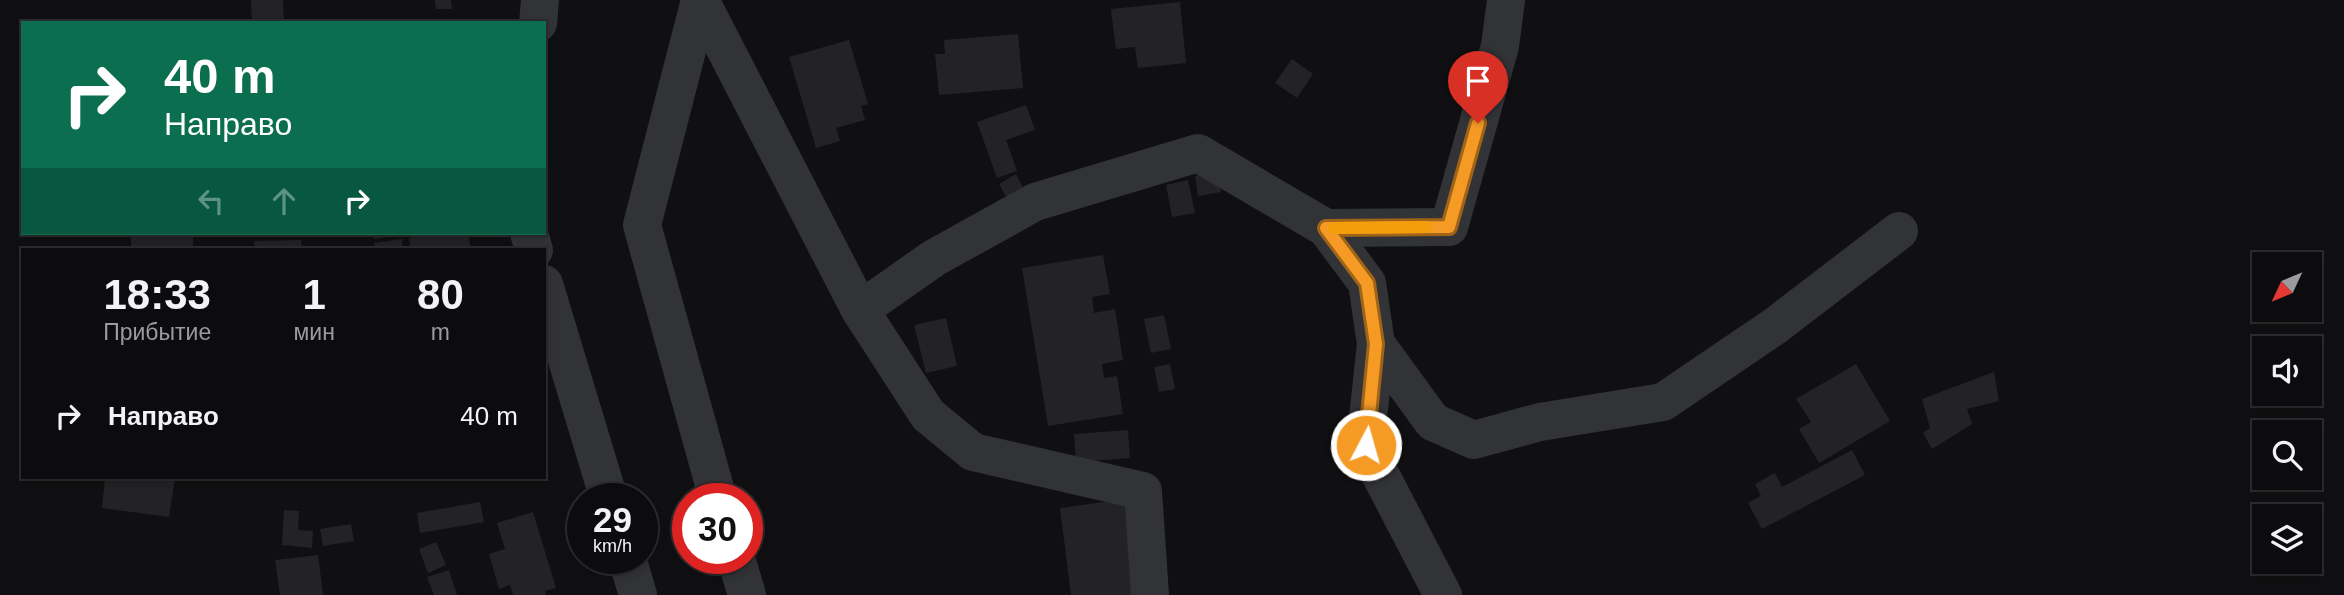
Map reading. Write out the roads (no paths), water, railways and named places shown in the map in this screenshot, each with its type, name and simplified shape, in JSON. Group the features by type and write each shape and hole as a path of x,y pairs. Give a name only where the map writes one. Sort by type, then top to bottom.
{"street":[{"path":"538,21 540,0"},
{"path":"700,0 860,310 928,415 973,452 1143,491 1150,595"},
{"path":"700,0 642,225 714,483"},
{"path":"1326,228 1449,227 1500,46 1506,0"},
{"path":"860,310 934,258 1035,202 1198,153 1326,228 1367,283 1376,344 1366,445 1443,595"},
{"path":"1376,344 1433,422 1474,440 1540,422 1663,402 1775,326 1899,232"},
{"path":"546,291 604,483"},
{"path":"632,574 638,595"},
{"path":"741,574 747,595"}]}
